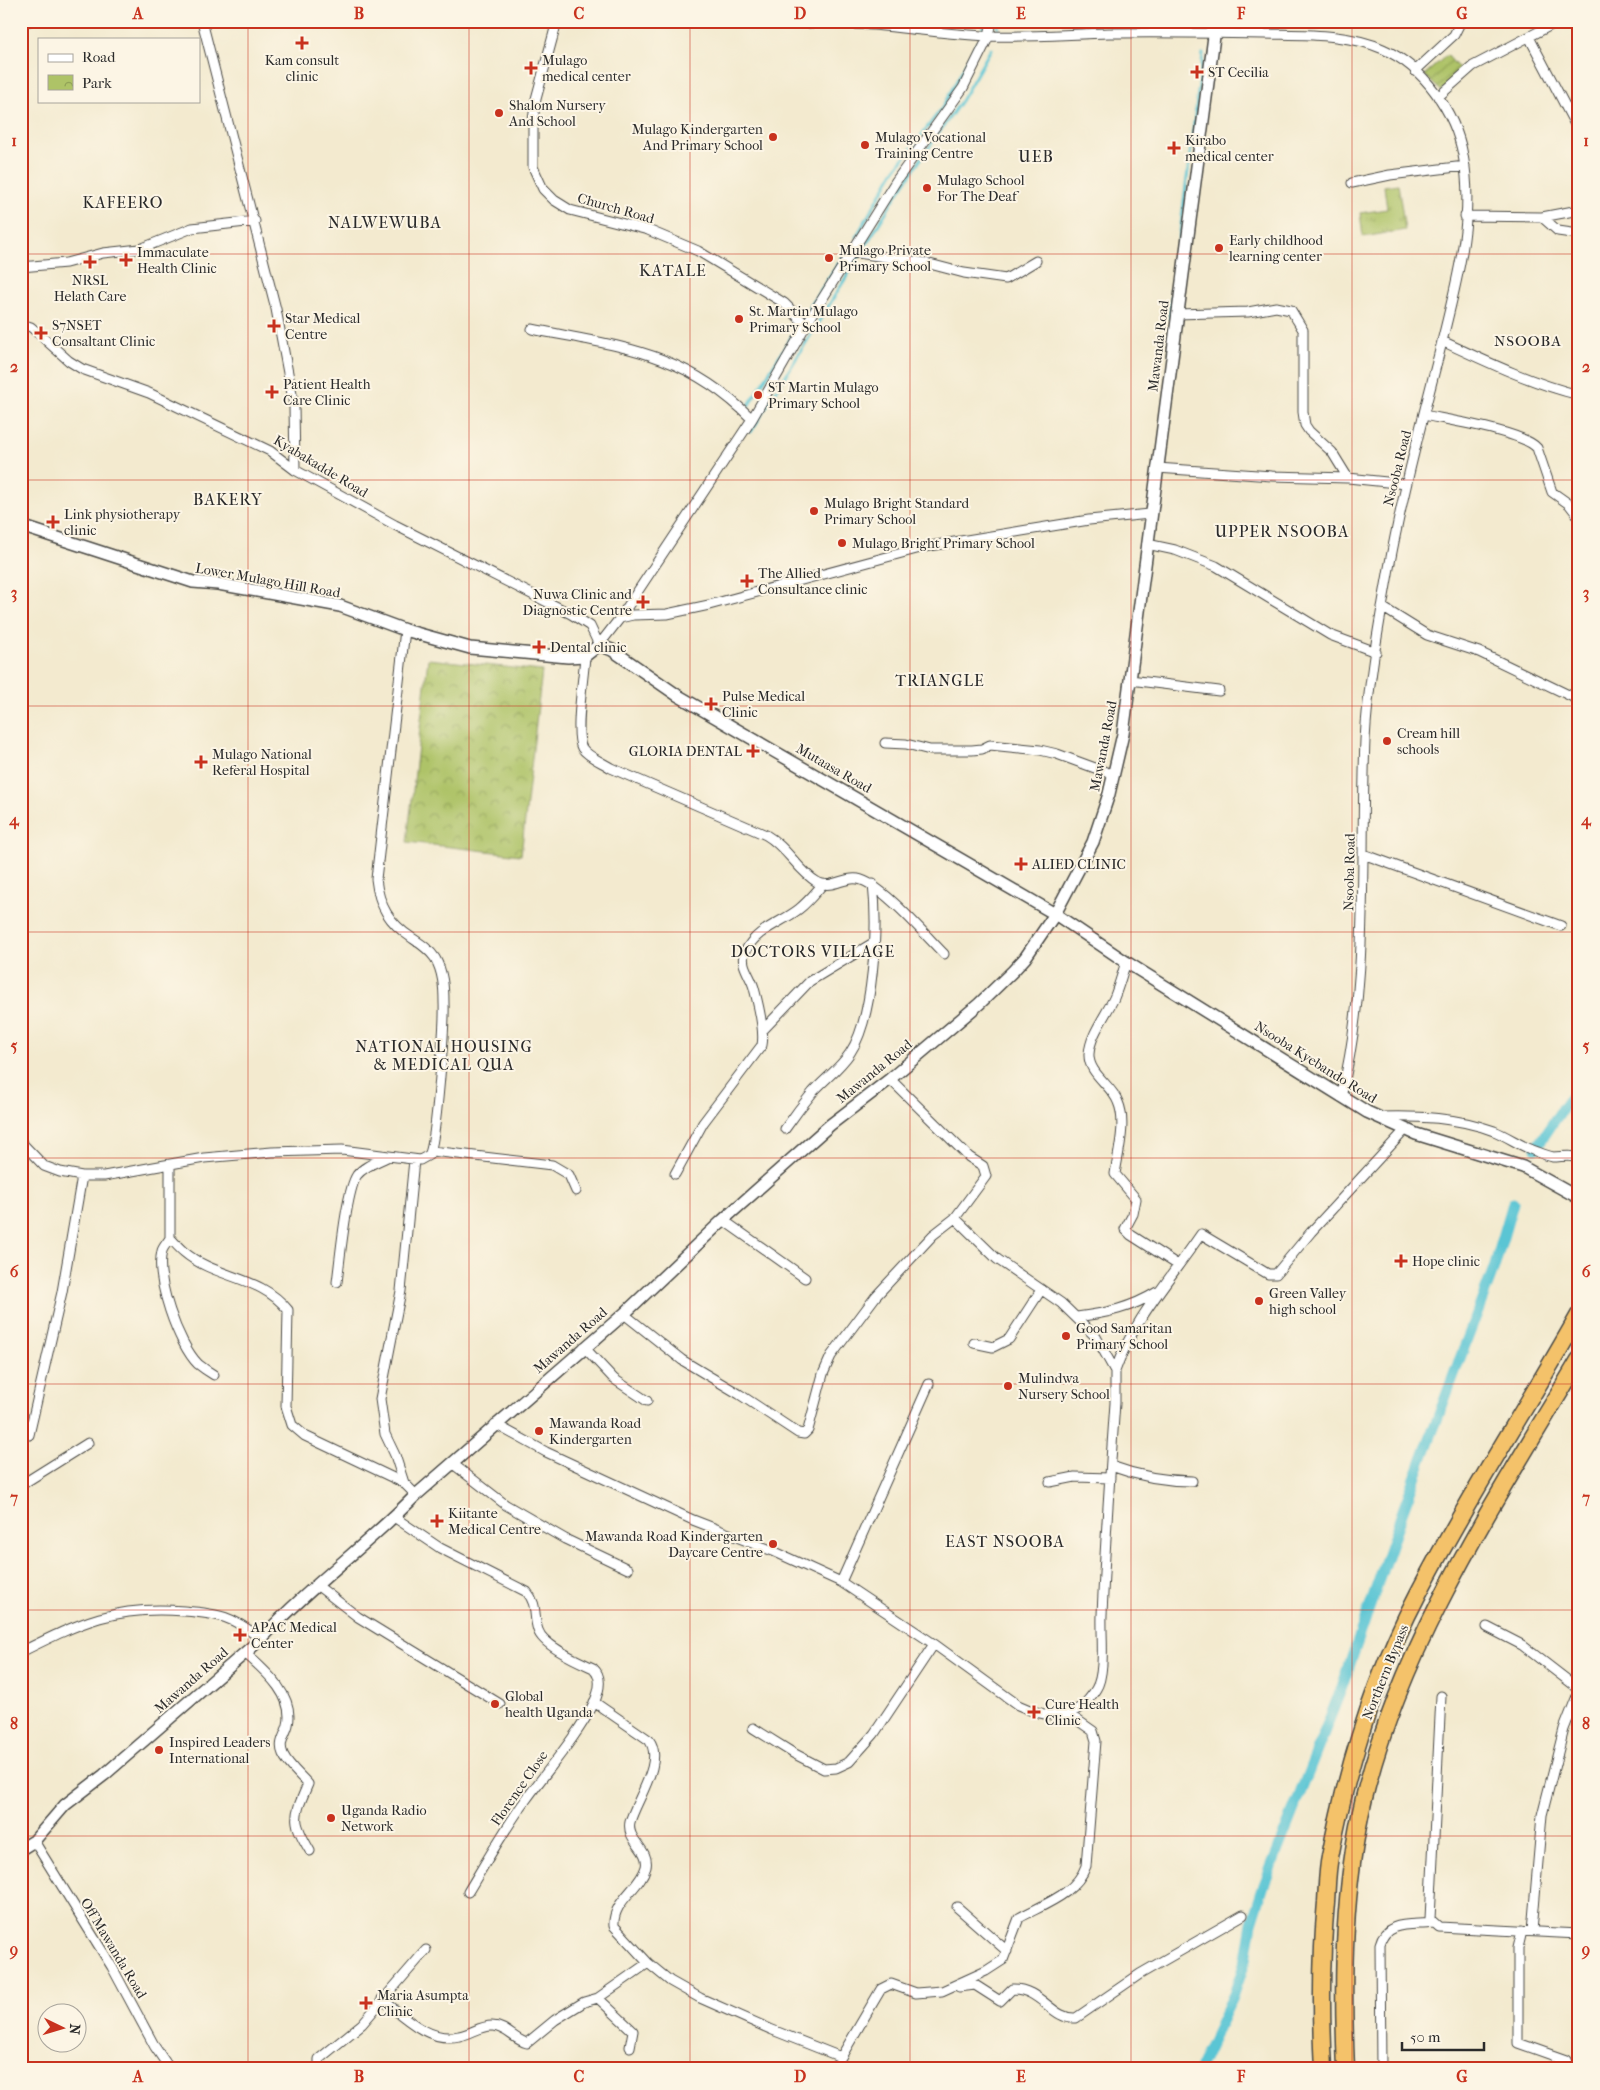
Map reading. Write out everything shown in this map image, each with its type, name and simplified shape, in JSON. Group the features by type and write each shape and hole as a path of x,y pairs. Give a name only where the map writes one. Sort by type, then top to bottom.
{"highway":[{"name":"Northern Bypass","path":"1324,2069 1322,1984 1330,1858 1368,1709 1417,1595 1492,1462 1534,1396 1579,1315"},
{"name":"Northern Bypass","path":"1346,2069 1344,2011 1346,1917 1352,1860 1364,1798 1382,1737 1407,1669 1459,1568 1579,1360"}],"street":[{"path":"21,24 30,21"},
{"path":"202,21 255,221 276,309 291,384 296,428 295,470"},
{"name":"Church Road","path":"557,21 536,99 534,120 533,167 536,178 543,189 554,200 570,210 648,230 698,251 784,303 806,325"},
{"name":"Nsooba Road","path":"652,21 867,25 989,36 1215,27 1355,40 1393,54 1415,71 1438,97 1451,117 1465,166 1465,216 1460,268 1406,484 1382,607 1365,736 1358,982 1350,1055 1341,1096"},
{"path":"944,954 873,884 855,878 833,884 823,884 814,880 778,841 636,779 587,753 582,748 578,734 584,656 599,645 620,618 752,419 806,325 896,181 963,88 989,36 992,21"},
{"path":"1415,71 1454,35 1462,21"},
{"path":"1438,97 1473,66 1559,21"},
{"name":"Mawanda Road","path":"21,1849 34,1841 65,1805 104,1775 261,1639 282,1616 318,1586 495,1424 624,1314 723,1220 830,1126 890,1080 979,1004 1026,958 1056,914 1098,830 1114,775 1123,734 1150,514 1215,27"},
{"path":"1529,37 1579,132"},
{"path":"1352,183 1390,175 1465,166"},
{"path":"1465,216 1542,217 1579,210"},
{"path":"1542,217 1558,231 1579,234"},
{"path":"21,267 66,263 103,253 140,248 192,228 255,221"},
{"path":"851,252 926,263 964,273 1006,279 1036,261"},
{"path":"1177,314 1248,312 1276,306 1291,310 1303,330 1305,425 1332,452 1348,478"},
{"name":"Kyabakadde Road","path":"21,324 31,327 69,361 82,369 149,393 270,451 295,470 395,525 571,614 590,626 599,645"},
{"path":"532,329 636,350 674,363 730,398 752,419"},
{"path":"1442,341 1516,375 1551,388 1579,395"},
{"path":"1424,415 1515,436 1532,442 1537,448 1552,492 1569,504 1579,518"},
{"path":"1157,468 1272,476 1348,478 1406,484"},
{"path":"620,618 633,615 667,614 709,605 924,547 1088,520 1150,514"},
{"name":"Lower Mulago Hill Road","path":"21,526 193,582 218,584 340,606 405,630 470,648 556,657 584,656"},
{"path":"1147,544 1175,550 1216,566 1330,635 1376,652"},
{"path":"1382,607 1427,635 1479,652 1579,700"},
{"path":"21,1142 44,1166 60,1172 82,1176 104,1176 204,1158 272,1152 329,1150 414,1160 425,1158 432,1151 444,1004 443,978 434,957 426,948 389,919 380,900 376,879 405,630"},
{"name":"Mutaasa Road","path":"599,645 612,650 677,695 1056,914"},
{"path":"1130,680 1220,691"},
{"path":"885,743 913,745 930,750 982,749 990,745 1040,750 1058,754 1114,775"},
{"path":"1363,854 1561,926"},
{"path":"675,1174 703,1123 760,1049 763,1040 763,1030 754,986 742,958 745,951 762,932 801,908 823,884"},
{"path":"785,1128 812,1093 845,1059 861,1033 869,990 876,913 873,884"},
{"name":"Nsooba Kyebando Road","path":"1056,914 1126,962 1378,1117 1405,1130 1523,1167 1579,1198"},
{"path":"763,1030 810,981 873,943"},
{"path":"1126,962 1114,997 1096,1033 1089,1055 1097,1076 1112,1090 1119,1103 1121,1120 1115,1174 1136,1199 1133,1214 1126,1229 1131,1235 1178,1265"},
{"path":"624,1314 682,1360 798,1433 804,1434 812,1421 823,1374 831,1356 876,1296 933,1235 955,1218 985,1182 985,1171 890,1080"},
{"path":"1378,1117 1424,1116 1459,1120 1492,1130 1511,1138 1528,1149 1552,1157 1567,1155 1579,1159"},
{"path":"495,1424 546,1452 693,1520 773,1551 841,1582 934,1644 1018,1705 1033,1712 1058,1716 1070,1715 1080,1709 1096,1691 1101,1676 1102,1617 1115,1371 1122,1351 1159,1290 1201,1234 1268,1274 1276,1274 1311,1232 1405,1130"},
{"path":"432,1151 552,1165 570,1175 576,1191"},
{"path":"337,1282 346,1219 356,1178 371,1164 387,1157"},
{"path":"404,1483 396,1455 385,1434 380,1399 401,1291 414,1160"},
{"path":"170,1165 170,1238 162,1250 161,1270 166,1300 174,1323 198,1363 214,1375"},
{"path":"29,1435 62,1292 82,1176"},
{"path":"955,1218 997,1259 1077,1317 1096,1337 1115,1371"},
{"path":"723,1220 805,1278"},
{"path":"170,1238 184,1253 216,1270 270,1292 288,1310 286,1406 292,1426 305,1436 404,1483 416,1495"},
{"path":"974,1343 993,1347 1002,1344 1015,1331 1041,1290"},
{"path":"1077,1317 1130,1307 1159,1290"},
{"path":"584,1347 614,1379 647,1401"},
{"path":"841,1582 929,1384"},
{"path":"21,1485 88,1443"},
{"path":"453,1464 506,1506 565,1539 628,1569"},
{"path":"1111,1466 1133,1475 1169,1481 1192,1481"},
{"path":"1050,1482 1075,1477 1110,1478"},
{"name":"Florence Close","path":"394,1517 440,1548 527,1592 533,1599 538,1630 543,1638 598,1674 600,1679 594,1702 578,1730 517,1812 468,1892"},
{"path":"318,1586 358,1617 500,1704"},
{"path":"21,1652 76,1625 108,1614 134,1609 160,1609 229,1617 241,1623 261,1639"},
{"path":"1487,1627 1522,1645 1579,1690 1564,1729 1542,1815 1532,1931"},
{"path":"753,1728 793,1753 824,1768 836,1768 849,1762 874,1734 934,1644"},
{"path":"245,1653 273,1678 280,1688 288,1712 288,1724 281,1743 283,1754 308,1784 294,1816 300,1833 310,1851"},
{"path":"1441,1696 1435,1840 1429,1911 1433,1923 1439,1927 1579,1934"},
{"path":"594,1702 649,1740 654,1747 655,1755 646,1784 630,1823 630,1832 646,1855 645,1870 616,1910 614,1926 648,1963 670,1981 700,1998 770,2029 841,2057"},
{"path":"942,1991 995,1966 1003,1960 1019,1918 1058,1898 1078,1882 1086,1866 1096,1741 1093,1731 1070,1715"},
{"name":"Off Mawanda Road","path":"34,1841 112,1967 155,2047 170,2069"},
{"path":"957,1907 1007,1951"},
{"path":"834,2069 881,1989 891,1984 916,1993 942,1991 975,1985 1000,2001 1012,1989 1028,1990 1063,2016 1076,2018 1140,1974 1243,1916"},
{"path":"1381,2069 1380,1944 1382,1934 1389,1928 1396,1926 1433,1923"},
{"path":"1522,1931 1518,1948 1518,2043 1566,2060 1570,2069"},
{"path":"319,2069 319,2059 362,2024 426,1950"},
{"path":"382,1999 405,2018 431,2034 445,2038 461,2036 477,2029 493,2026 502,2028 520,2042 527,2043 556,2020 584,2002 598,1998 648,1963"},
{"path":"598,1998 633,2031 630,2047"}],"green space":[{"path":"1447,55 1462,72 1441,91 1424,75"},
{"path":"1398,184 1405,230 1363,237 1360,213 1387,209 1384,186"},
{"path":"428,659 542,671 521,855 407,842"}],"waterway":[{"path":"983,27 984,21"},
{"path":"998,21 998,27"},
{"path":"856,237 894,171 942,108 977,43"},
{"path":"751,432 901,188 961,101 991,49"},
{"path":"1169,318 1203,54"},
{"path":"747,408 812,303 847,251"},
{"path":"1536,1148 1567,1102 1579,1088"},
{"path":"1199,2069 1234,1994 1246,1959 1252,1923 1264,1885 1342,1687 1403,1510 1494,1268 1513,1203"}],"place":[{"name":"Kam consult clinic","path":"302,43"},
{"name":"Mulago medical center","path":"531,68"},
{"name":"ST Cecilia","path":"1197,72"},
{"name":"Shalom Nursery And School","path":"499,113"},
{"name":"Mulago Kindergarten And Primary School","path":"773,137"},
{"name":"Mulago Vocational Training Centre","path":"865,145"},
{"name":"Kirabo medical center","path":"1174,148"},
{"name":"Mulago School For The Deaf","path":"927,188"},
{"name":"Early childhood learning center","path":"1219,248"},
{"name":"Mulago Private Primary School","path":"829,258"},
{"name":"Immaculate Health Clinic","path":"126,260"},
{"name":"NRSL Helath Care","path":"90,262"},
{"name":"St. Martin Mulago Primary School","path":"739,319"},
{"name":"Star Medical Centre","path":"274,326"},
{"name":"S7NSET Consaltant Clinic","path":"41,333"},
{"name":"Patient Health Care Clinic","path":"272,392"},
{"name":"ST Martin Mulago Primary School","path":"758,395"},
{"name":"Mulago Bright Standard Primary School","path":"814,511"},
{"name":"Link physiotherapy clinic","path":"53,522"},
{"name":"Mulago Bright Primary School","path":"842,543"},
{"name":"The Allied Consultance clinic","path":"747,581"},
{"name":"Nuwa Clinic and Diagnostic Centre","path":"643,602"},
{"name":"Dental clinic","path":"539,647"},
{"name":"Pulse Medical Clinic","path":"711,704"},
{"name":"Cream hill schools","path":"1387,741"},
{"name":"GLORIA DENTAL","path":"753,751"},
{"name":"Mulago National Referal Hospital","path":"201,762"},
{"name":"ALIED CLINIC","path":"1021,864"},
{"name":"Hope clinic","path":"1401,1261"},
{"name":"Green Valley high school","path":"1259,1301"},
{"name":"Good Samaritan Primary School","path":"1066,1336"},
{"name":"Mulindwa Nursery School","path":"1008,1386"},
{"name":"Mawanda Road Kindergarten","path":"539,1431"},
{"name":"Kiitante Medical Centre","path":"437,1521"},
{"name":"Mawanda Road Kindergarten Daycare Centre","path":"773,1544"},
{"name":"APAC Medical Center","path":"240,1635"},
{"name":"Global health Uganda","path":"495,1704"},
{"name":"Cure Health Clinic","path":"1034,1712"},
{"name":"Inspired Leaders International","path":"159,1750"},
{"name":"Uganda Radio Network","path":"331,1818"},
{"name":"Maria Asumpta Clinic","path":"366,2003"}],"district":[{"name":"UEB","path":"1036,156"},
{"name":"KAFEERO","path":"123,202"},
{"name":"NALWEWUBA","path":"385,222"},
{"name":"KATALE","path":"673,270"},
{"name":"NSOOBA","path":"1528,341"},
{"name":"BAKERY","path":"228,499"},
{"name":"UPPER NSOOBA","path":"1282,531"},
{"name":"TRIANGLE","path":"940,680"},
{"name":"DOCTORS VILLAGE","path":"813,951"},
{"name":"NATIONAL HOUSING & MEDICAL QUA","path":"444,1055"},
{"name":"EAST NSOOBA","path":"1005,1541"}]}
